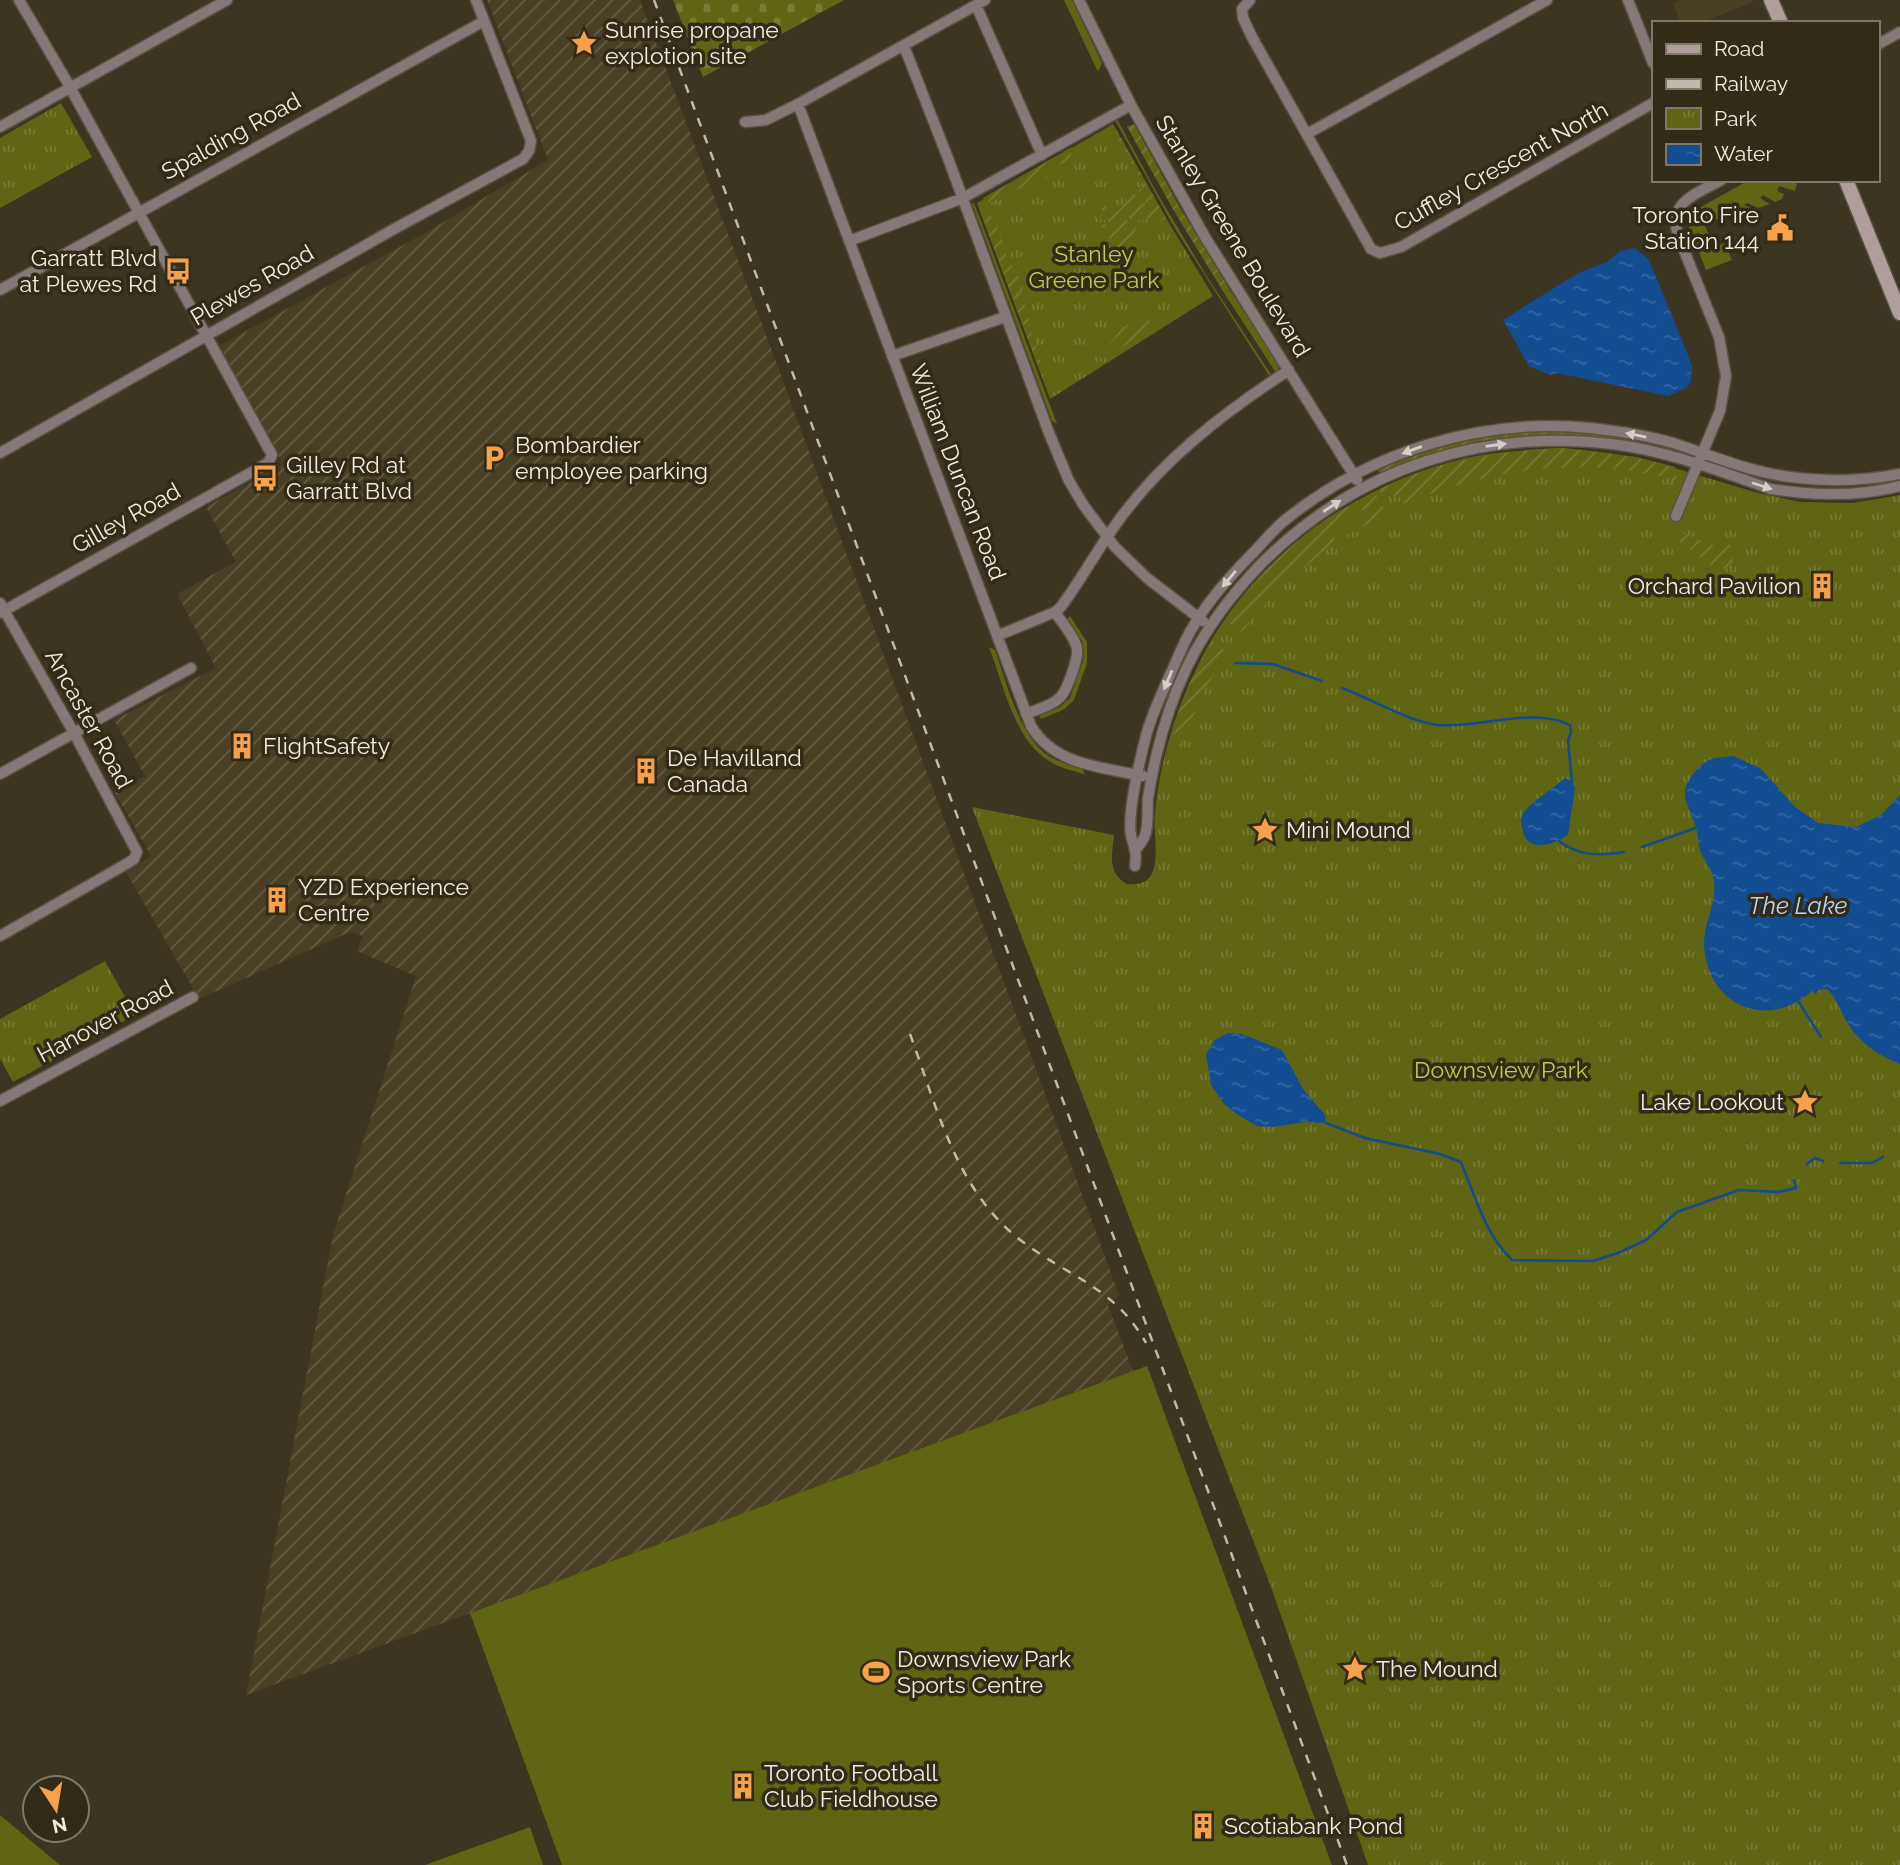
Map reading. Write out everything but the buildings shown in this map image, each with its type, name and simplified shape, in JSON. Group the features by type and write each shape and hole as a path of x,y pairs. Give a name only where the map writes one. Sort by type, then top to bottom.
{"main road":[{"path":"1771,0 1780,21"},
{"path":"1847,182 1900,313"}],"street":[{"path":"19,0 207,335"},
{"path":"0,127 227,0"},
{"path":"475,0 484,21"},
{"name":"Stanley Greene Boulevard","path":"1080,0 1130,105 1205,237 1362,488"},
{"path":"1250,0 1242,9 1246,25 1307,134 1547,0"},
{"path":"1628,0 1652,60"},
{"path":"746,122 766,120 798,104 980,3 1042,155"},
{"name":"Plewes Road","path":"0,453 526,156 531,147 530,138 484,21"},
{"name":"Spalding Road","path":"0,290 484,21"},
{"path":"1879,44 1900,32"},
{"path":"904,46 1061,464 1084,506 1107,537 1147,578 1210,625"},
{"name":"William Duncan Road","path":"798,104 1031,726 1044,744 1066,758 1152,778"},
{"name":"Cuffley Crescent North","path":"1307,134 1371,248 1380,253 1401,247 1652,104"},
{"path":"849,241 963,198 1130,105"},
{"path":"1676,516 1714,428 1725,395 1724,356 1719,337 1675,222 1678,208 1683,202 1718,182"},
{"path":"892,356 1005,317"},
{"name":"Gilley Road","path":"1,609 268,463 271,459 270,449 207,335"},
{"path":"997,636 1055,612 1072,592 1107,537 1134,502 1188,444 1232,408 1289,370"},
{"path":"1137,848 1131,835 1138,775 1147,733 1198,618 1239,567 1283,522 1354,475 1435,442 1523,426 1560,426 1622,432 1670,442 1699,459 1771,489 1855,495 1900,486"},
{"path":"1135,866 1137,848 1146,835 1152,778 1170,711 1186,668 1210,625 1240,586 1292,535 1312,519 1362,488 1440,456 1521,442 1558,440 1621,445 1789,477 1836,481 1900,474"},
{"name":"Ancaster Road","path":"0,936 136,856 135,845 74,733 1,609"},
{"path":"1026,714 1061,698 1066,692 1078,651 1055,612"},
{"path":"0,774 191,668"},
{"name":"Hanover Road","path":"0,1101 193,998"}],"shaded area":[{"path":"487,0 640,0 1119,1295 1108,1305 1133,1371 246,1695 333,1235 416,976 357,951 363,936 350,932 199,999 126,872 151,856 115,793 145,776 114,720 216,668 177,594 236,562 206,507 283,464 219,346 425,233 548,160"},
{"path":"1682,0 1753,2 1705,21 1680,21 1673,3"}],"green space":[{"path":"673,0 844,0 703,77"},
{"path":"1064,0 1072,0 1102,63 1098,72"},
{"path":"61,103 92,157 0,208 0,138"},
{"path":"1117,119 1206,275 1272,376 1270,377 1174,227 1115,120"},
{"name":"Stanley Greene Park","path":"1113,124 1213,296 1050,399 977,203"},
{"path":"1134,124 1230,290 1224,293 1174,211 1127,127"},
{"path":"1121,138 1166,218 1160,221 1146,220 1152,209 1138,191 1145,187 1118,139"},
{"path":"1072,147 1072,164 1068,166 1063,163 1049,169 1047,178 1035,181 991,203 983,198"},
{"path":"1745,182 1797,184 1795,191 1779,186 1777,191 1784,194 1782,199 1775,202 1763,195 1760,198 1770,204 1758,208 1747,203 1744,205 1755,210 1740,216 1725,215 1726,217 1704,223 1714,247 1725,243 1732,260 1706,270 1689,228 1688,219 1694,211"},
{"path":"1134,194 1147,207 1144,220 1125,217 1114,223 1098,219 1104,214 1100,207 1105,204 1111,214 1115,213"},
{"path":"972,203 986,234 1057,424 1052,421"},
{"path":"980,211 987,213 996,224 1009,265 1017,267 1019,285 1043,370 1040,372"},
{"path":"1125,220 1137,223 1132,244 1115,253 1107,232 1097,222 1113,227"},
{"path":"1230,290 1277,362 1279,368 1276,373 1224,293"},
{"path":"1146,317 1153,327 1104,359 1099,357 1123,327"},
{"path":"1562,431 1609,434 1644,441 1643,444 1576,436 1509,438 1444,450 1380,473 1378,470 1445,446 1491,436"},
{"name":"Downsview Park","path":"1561,448 1637,457 1758,493 1801,502 1853,503 1900,495 1900,1865 1368,1865 1271,1587 972,807 1114,835 1112,863 1116,875 1127,884 1146,881 1155,864 1155,813 1170,735 1200,661 1247,590 1277,559 1310,531 1385,486 1466,458"},
{"path":"1561,448 1618,454 1675,467 1677,481 1607,468 1573,467 1504,474 1436,492 1403,504 1399,496 1384,497 1379,489 1423,471 1468,459"},
{"path":"1375,492 1384,509 1397,503 1398,507 1342,538 1340,534 1367,519 1357,501"},
{"path":"1348,506 1353,514 1346,520 1345,525 1331,533 1337,542 1286,583 1242,632 1226,620 1281,556 1312,529"},
{"path":"1675,530 1723,549 1727,542 1735,551 1733,561 1727,568 1716,569 1676,539"},
{"path":"1070,616 1087,642 1087,663 1074,700 1063,710 1041,719 1039,716 1060,707 1070,698 1083,661 1082,641 1067,619"},
{"path":"1212,641 1220,645 1227,655 1206,687 1181,746 1177,745 1172,728 1188,686"},
{"path":"989,647 995,650 1028,734 1050,757 1082,769 1085,774 1049,761 1037,752 1027,739 1011,710"},
{"path":"105,961 135,1015 13,1082 0,1059 0,1019"},
{"name":"Downsview Park Sports Centre","path":"1147,1366 1332,1865 562,1865 470,1613"},
{"path":"0,1815 21,1832 21,1844 35,1844 60,1865 0,1865"},
{"path":"530,1827 543,1865 425,1865"}],"water":[{"path":"1635,248 1649,260 1692,366 1691,381 1686,388 1668,396 1557,373 1550,375 1529,366 1503,320 1578,273 1607,262 1620,251"},
{"name":"The Lake","path":"1733,756 1760,768 1795,807 1818,823 1856,827 1881,815 1900,795 1900,1064 1861,1040 1827,989 1819,990 1816,994 1812,991 1795,1003 1777,1009 1759,1010 1743,1006 1728,997 1716,984 1708,967 1704,946 1714,898 1713,878 1699,847 1685,791 1692,776 1707,761"},
{"path":"1565,778 1572,782 1575,788 1568,835 1549,844 1530,843 1522,827 1523,814"},
{"path":"1228,1033 1242,1034 1282,1050 1303,1089 1325,1115 1326,1123 1257,1126 1224,1104 1211,1085 1206,1054 1215,1040"}],"waterway":[{"path":"1235,663 1273,664 1322,681"},
{"path":"1342,688 1402,715 1437,725 1523,718 1556,720 1570,725 1568,741 1572,782"},
{"path":"1642,847 1696,828"},
{"path":"1559,841 1574,850 1590,854 1624,852"},
{"path":"1798,1001 1821,1037"},
{"path":"1326,1123 1365,1138 1440,1154 1461,1162 1488,1227 1512,1260 1593,1261 1646,1240 1677,1212 1739,1190 1778,1192 1796,1188 1794,1180"},
{"path":"1840,1163 1872,1163 1883,1157"},
{"path":"1807,1164 1815,1158 1823,1161"}],"railway":[{"path":"654,0 1347,1865"},
{"path":"910,1034 939,1117 979,1196 997,1219 1019,1239 1104,1295 1119,1308 1146,1343"}],"place":[{"name":"Sunrise propane explotion site","path":"584,43"},
{"name":"Toronto Fire Station 144","path":"1780,228"},
{"name":"Garratt Blvd at Plewes Rd","path":"178,271"},
{"name":"Bombardier employee parking","path":"494,458"},
{"name":"Gilley Rd at Garratt Blvd","path":"265,478"},
{"name":"Orchard Pavilion","path":"1822,586"},
{"name":"FlightSafety","path":"242,746"},
{"name":"De Havilland Canada","path":"646,771"},
{"name":"Mini Mound","path":"1265,830"},
{"name":"YZD Experience Centre","path":"277,900"},
{"name":"Lake Lookout","path":"1805,1102"},
{"name":"The Mound","path":"1355,1669"},
{"name":"Downsview Park Sports Centre","path":"876,1672"},
{"name":"Toronto Football Club Fieldhouse","path":"743,1786"},
{"name":"Scotiabank Pond","path":"1203,1826"}]}
